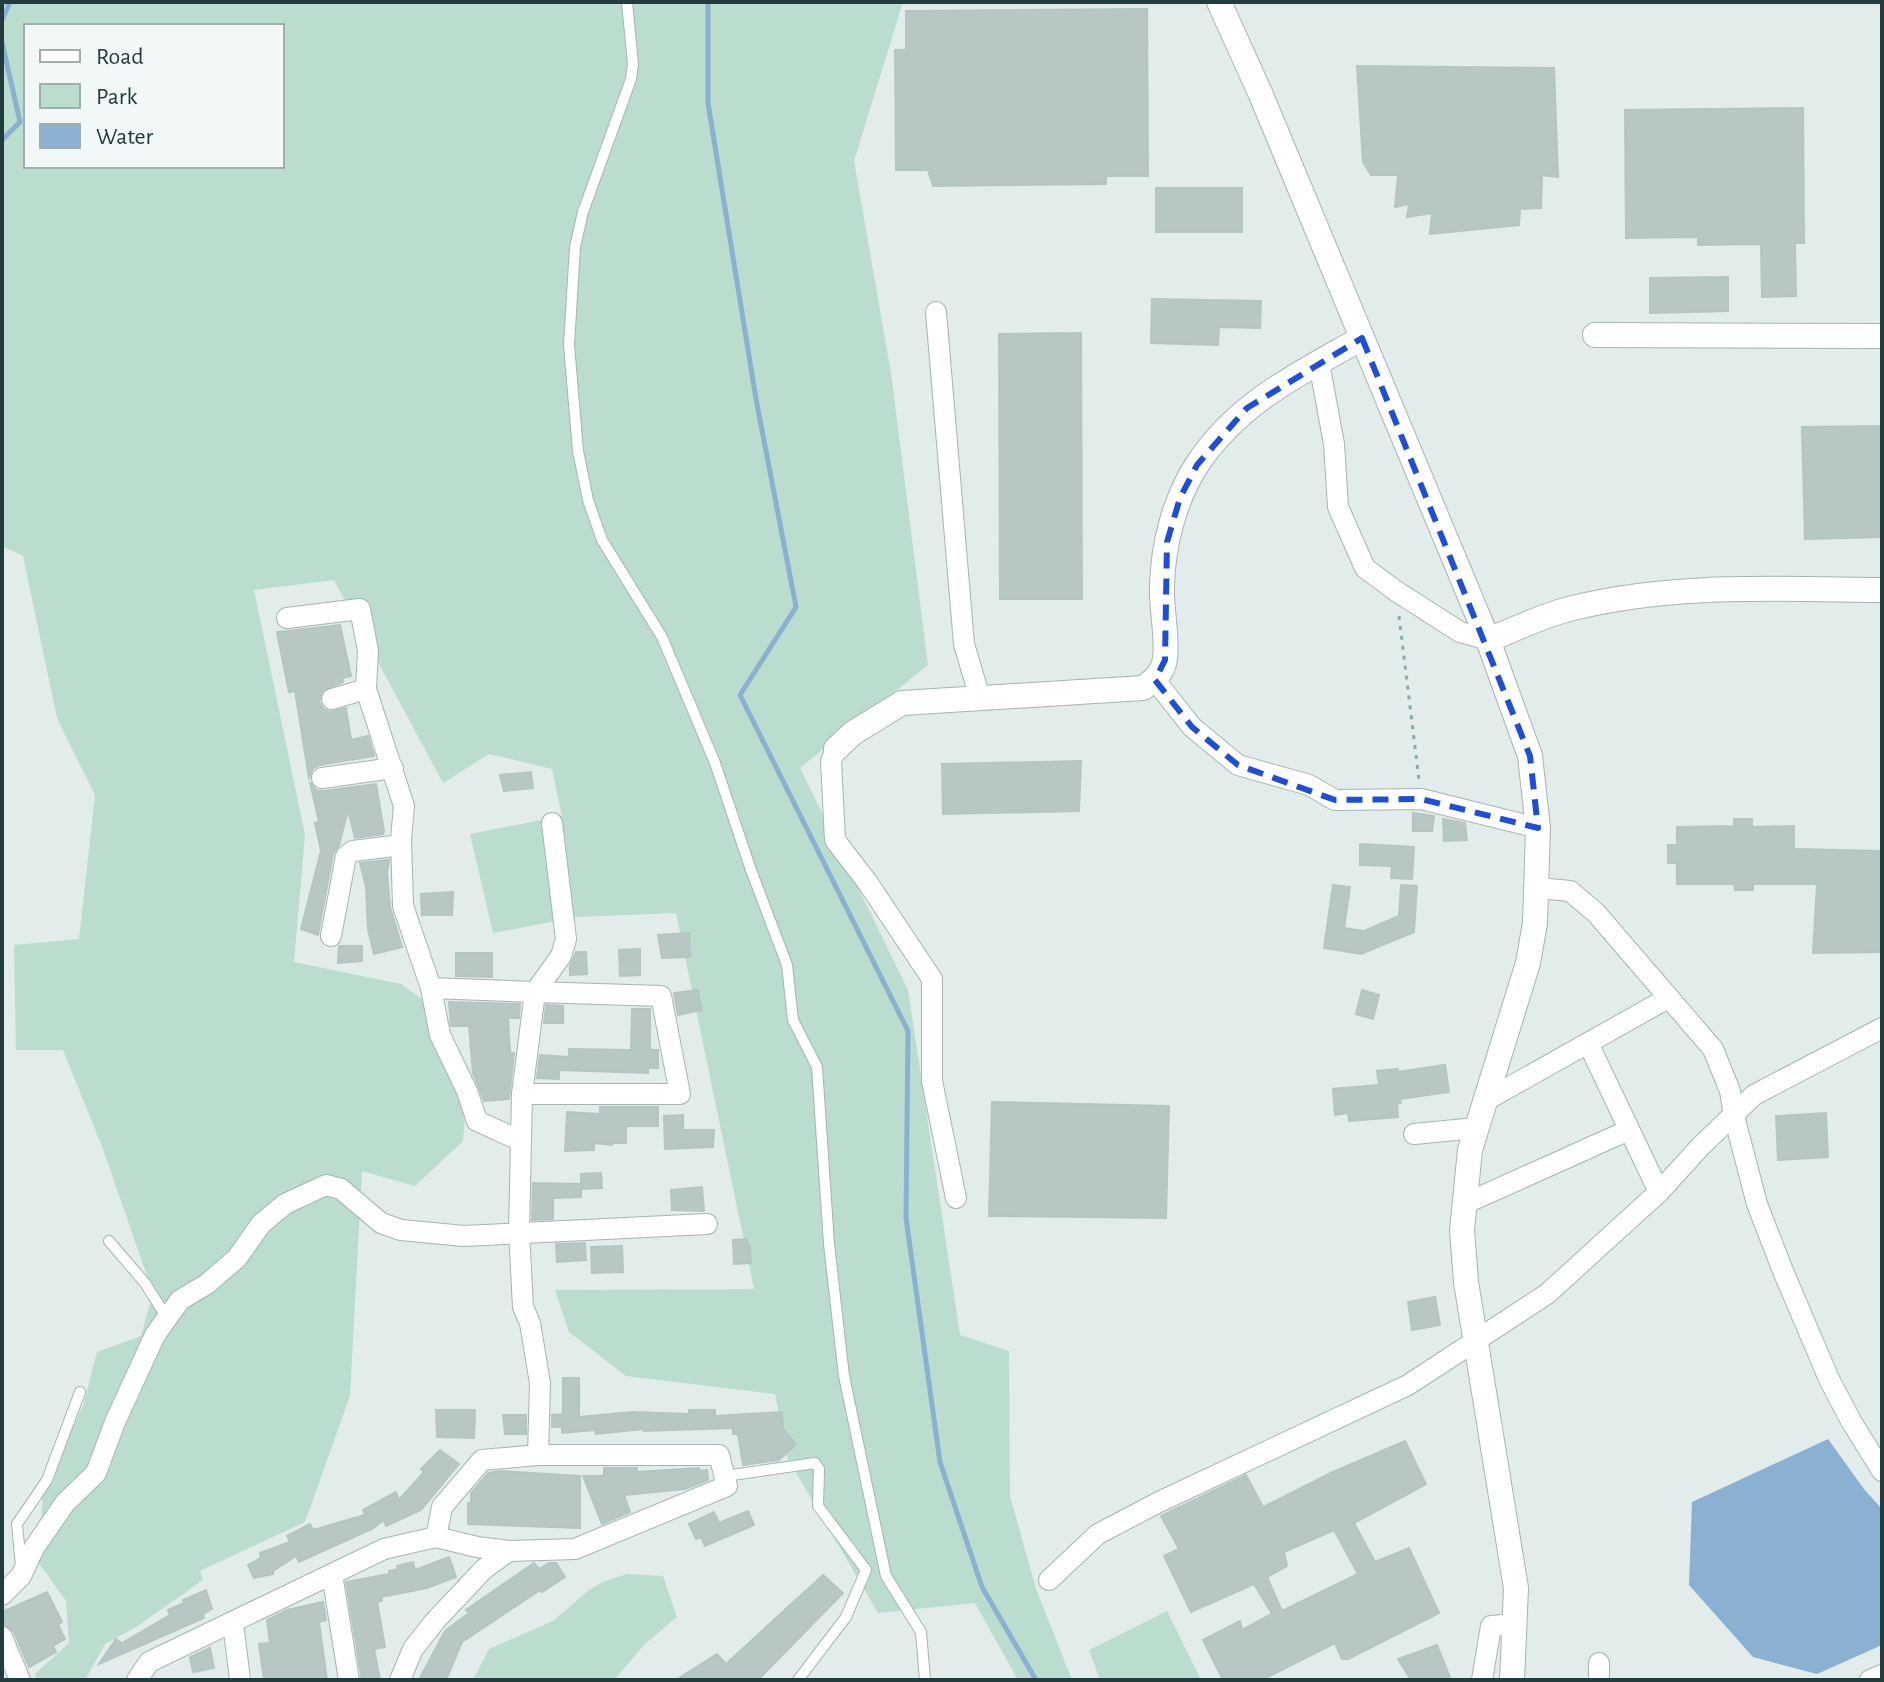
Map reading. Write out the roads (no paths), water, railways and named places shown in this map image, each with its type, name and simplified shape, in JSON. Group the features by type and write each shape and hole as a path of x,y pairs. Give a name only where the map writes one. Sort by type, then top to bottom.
{"street":[{"path":"1219,2 1261,95 1488,640 1530,756 1538,828 1538,888 1528,963 1470,1150 1462,1230 1466,1282 1516,1588 1512,1680"},
{"path":"936,312 964,644 980,698"},
{"path":"1595,335 1882,336"},
{"path":"956,1198 932,1081 932,979 868,883 835,840 831,761 836,749 853,733 902,703 1143,688 1155,680 1165,660 1162,585 1167,542 1180,498 1197,465 1218,437 1247,408 1273,388 1362,338"},
{"path":"1319,363 1334,444 1338,507 1365,568 1460,632 1488,640 1566,610 1648,595 1732,589 1882,590"},
{"path":"287,618 360,609 368,651 366,689 404,806 401,845 403,906 431,988 440,1035 467,1091 477,1121 521,1141"},
{"path":"1155,680 1192,727 1238,765 1309,785 1335,800 1421,799 1538,828"},
{"path":"332,699 366,689"},
{"path":"322,778 393,768"},
{"path":"538,1455 540,1383 530,1323 523,1307 519,1232 522,1094 535,992 561,956 566,939 552,823"},
{"path":"331,936 346,856 353,851 401,845"},
{"path":"1538,888 1570,891 1596,913 1713,1049 1730,1091 1757,1204 1789,1284 1829,1379 1882,1471"},
{"path":"431,988 661,996 680,1094 522,1094"},
{"path":"1483,1102 1668,998"},
{"path":"1049,1580 1098,1534 1159,1502 1408,1385 1547,1294 1659,1192 1754,1095 1882,1028"},
{"path":"1588,1043 1659,1192"},
{"path":"1414,1134 1476,1128"},
{"path":"1464,1204 1629,1130"},
{"path":"2,1595 21,1576 34,1548 65,1503 96,1473 155,1335 180,1300 207,1284 237,1258 261,1224 285,1204 326,1185 341,1189 381,1223 401,1230 464,1236 707,1224"},
{"path":"137,1680 149,1662 384,1549 436,1537 509,1551 575,1549 727,1486 719,1455 538,1455 482,1460 442,1507 436,1537"},
{"path":"400,1680 413,1649 435,1621 484,1569 509,1551"},
{"path":"332,1574 349,1680"},
{"path":"233,1623 240,1680"},
{"path":"1482,1680 1491,1626 1515,1624"},
{"path":"2,1637 20,1680"},
{"path":"1870,1680 1882,1675"}],"lane":[{"path":"627,2 633,64 631,79 583,212 575,247 569,345 578,451 588,500 602,540 662,637 715,763 787,965 793,1020 817,1067 829,1244 844,1376 886,1576 921,1632 925,1680"},
{"path":"109,1241 145,1283 167,1318"},
{"path":"21,1576 17,1524 47,1480 80,1392"},
{"path":"725,1476 815,1463 819,1469 818,1506 866,1570 846,1617 798,1680"}],"water":[{"path":"1828,1439 1882,1509 1882,1645 1817,1674 1753,1657 1689,1585 1692,1502"}],"waterway":[{"path":"2,20 10,2"},
{"path":"708,2 708,103 756,399 796,607 740,695 908,1031 906,1218 940,1462 982,1587 1036,1680"},
{"path":"2,42 20,122 2,140"}]}
